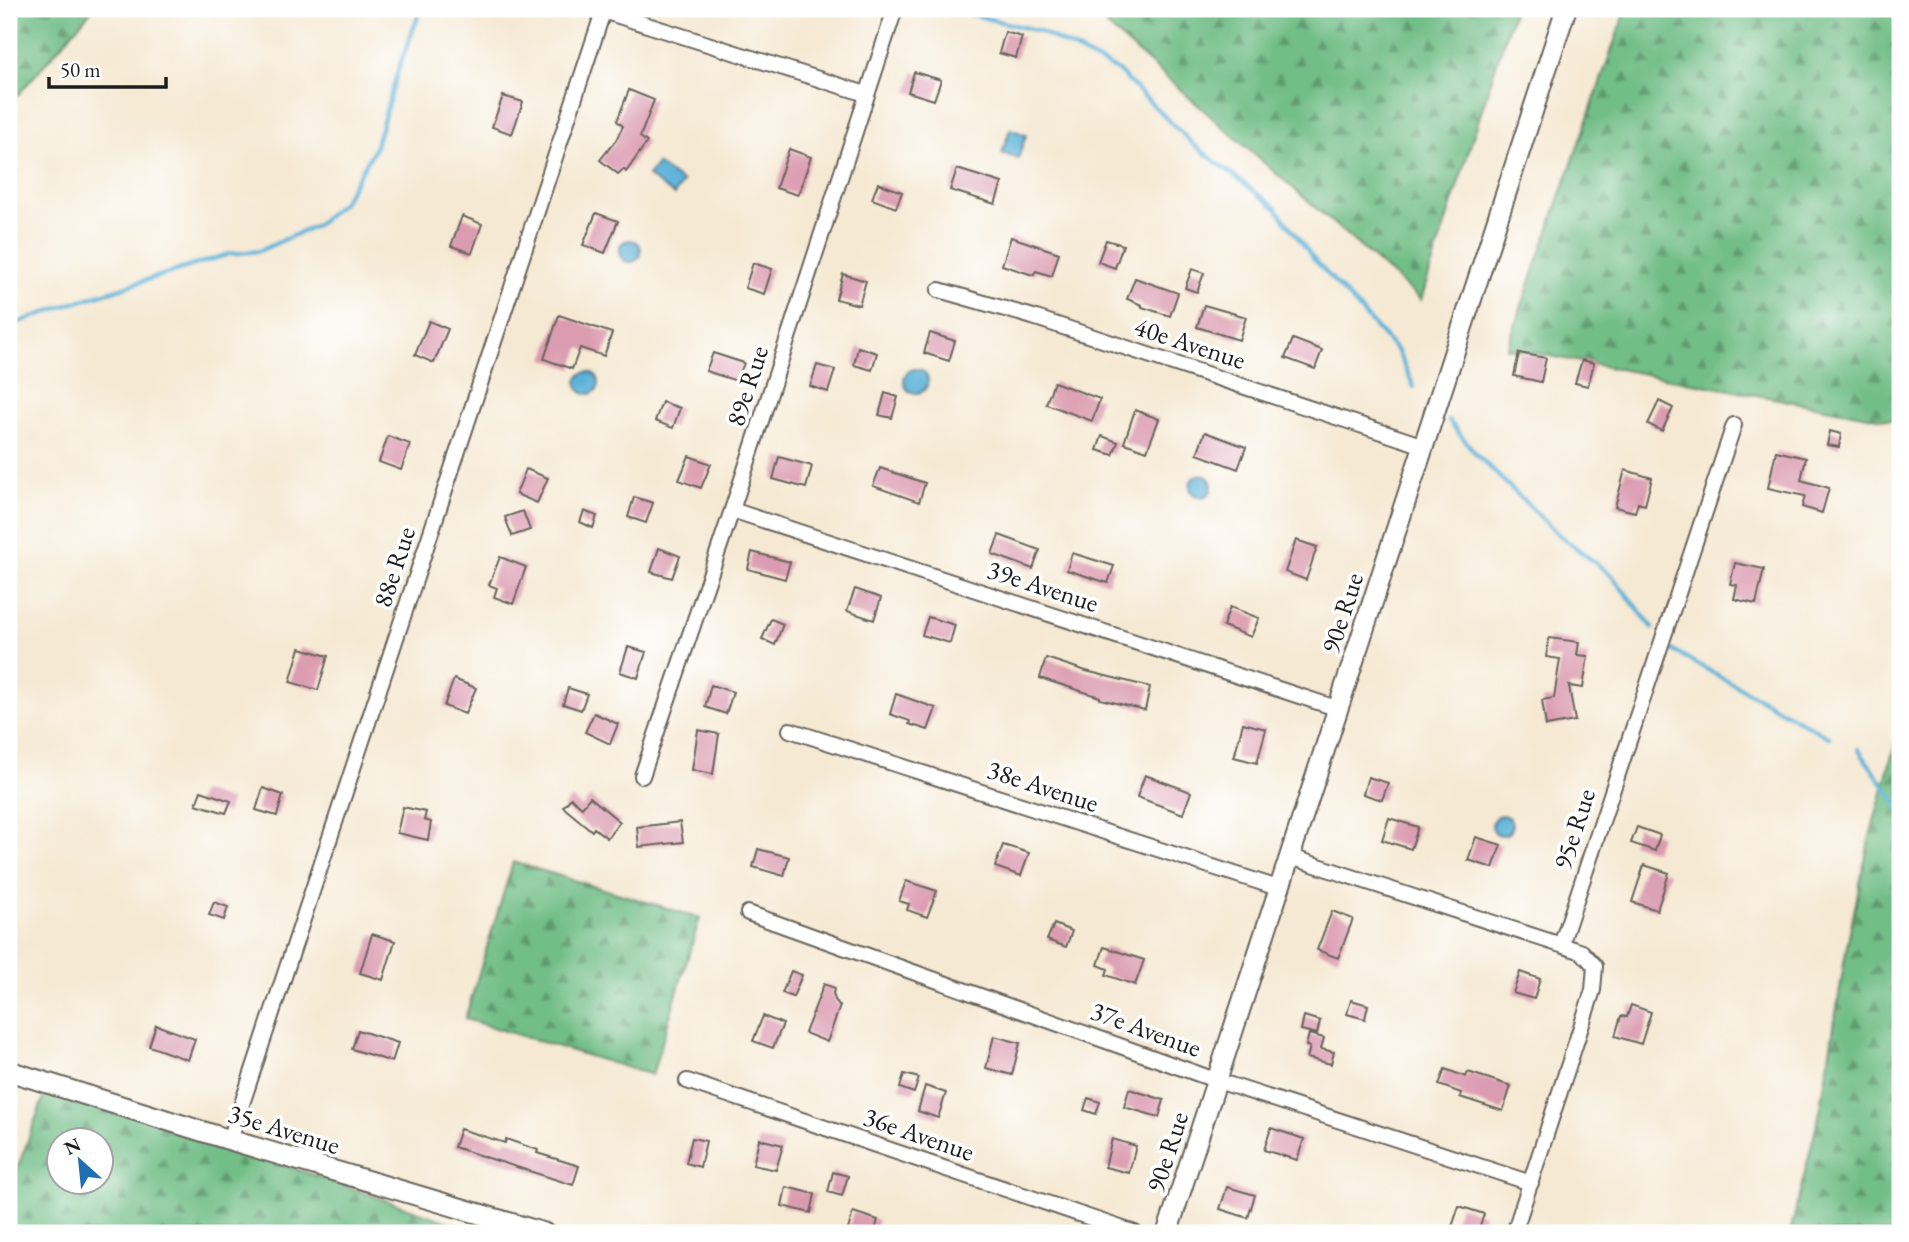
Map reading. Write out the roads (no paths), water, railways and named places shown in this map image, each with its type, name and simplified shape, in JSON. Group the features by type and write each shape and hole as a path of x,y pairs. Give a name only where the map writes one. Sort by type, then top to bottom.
{"street":[{"name":"89e Rue","path":"642,776 732,510 895,9"},
{"name":"90e Rue","path":"1167,1233 1292,857 1566,9"},
{"path":"604,10 866,94"},
{"name":"88e Rue","path":"230,1140 604,10"},
{"name":"40e Avenue","path":"939,290 1046,321 1424,446"},
{"name":"95e Rue","path":"1562,944 1734,425"},
{"name":"39e Avenue","path":"732,510 1339,709"},
{"name":"38e Avenue","path":"790,730 1281,889"},
{"path":"1292,857 1562,944 1582,952 1595,966 1593,990 1514,1233"},
{"name":"37e Avenue","path":"748,913 1218,1081 1531,1182"},
{"name":"35e Avenue","path":"9,1071 544,1233"},
{"name":"36e Avenue","path":"687,1081 1135,1233"}],"water":[{"path":"1010,129 1026,135 1018,159 1002,153"},
{"path":"657,164 683,182 674,195 648,176"},
{"path":"630,240 638,243 641,251 638,259 630,262 622,259 619,251 622,243"},
{"path":"916,369 924,373 928,381 924,389 916,393 908,389 904,381 908,373"},
{"path":"588,372 596,375 599,383 596,391 588,394 580,391 577,383 580,375"},
{"path":"1201,475 1209,478 1212,486 1209,494 1201,497 1193,494 1190,486 1193,478"},
{"path":"1502,815 1509,818 1512,825 1509,832 1502,835 1495,832 1492,825 1495,818"}],"waterway":[{"path":"9,326 229,254 259,251 317,225 343,202 375,148 400,64 421,9"},
{"path":"910,9 961,12 1039,31 1117,70 1194,145 1276,208 1313,258 1398,352 1414,387"},
{"path":"1449,421 1477,455 1558,534 1611,575 1653,628"},
{"path":"1672,650 1829,737"},
{"path":"1858,749 1900,808"}]}
